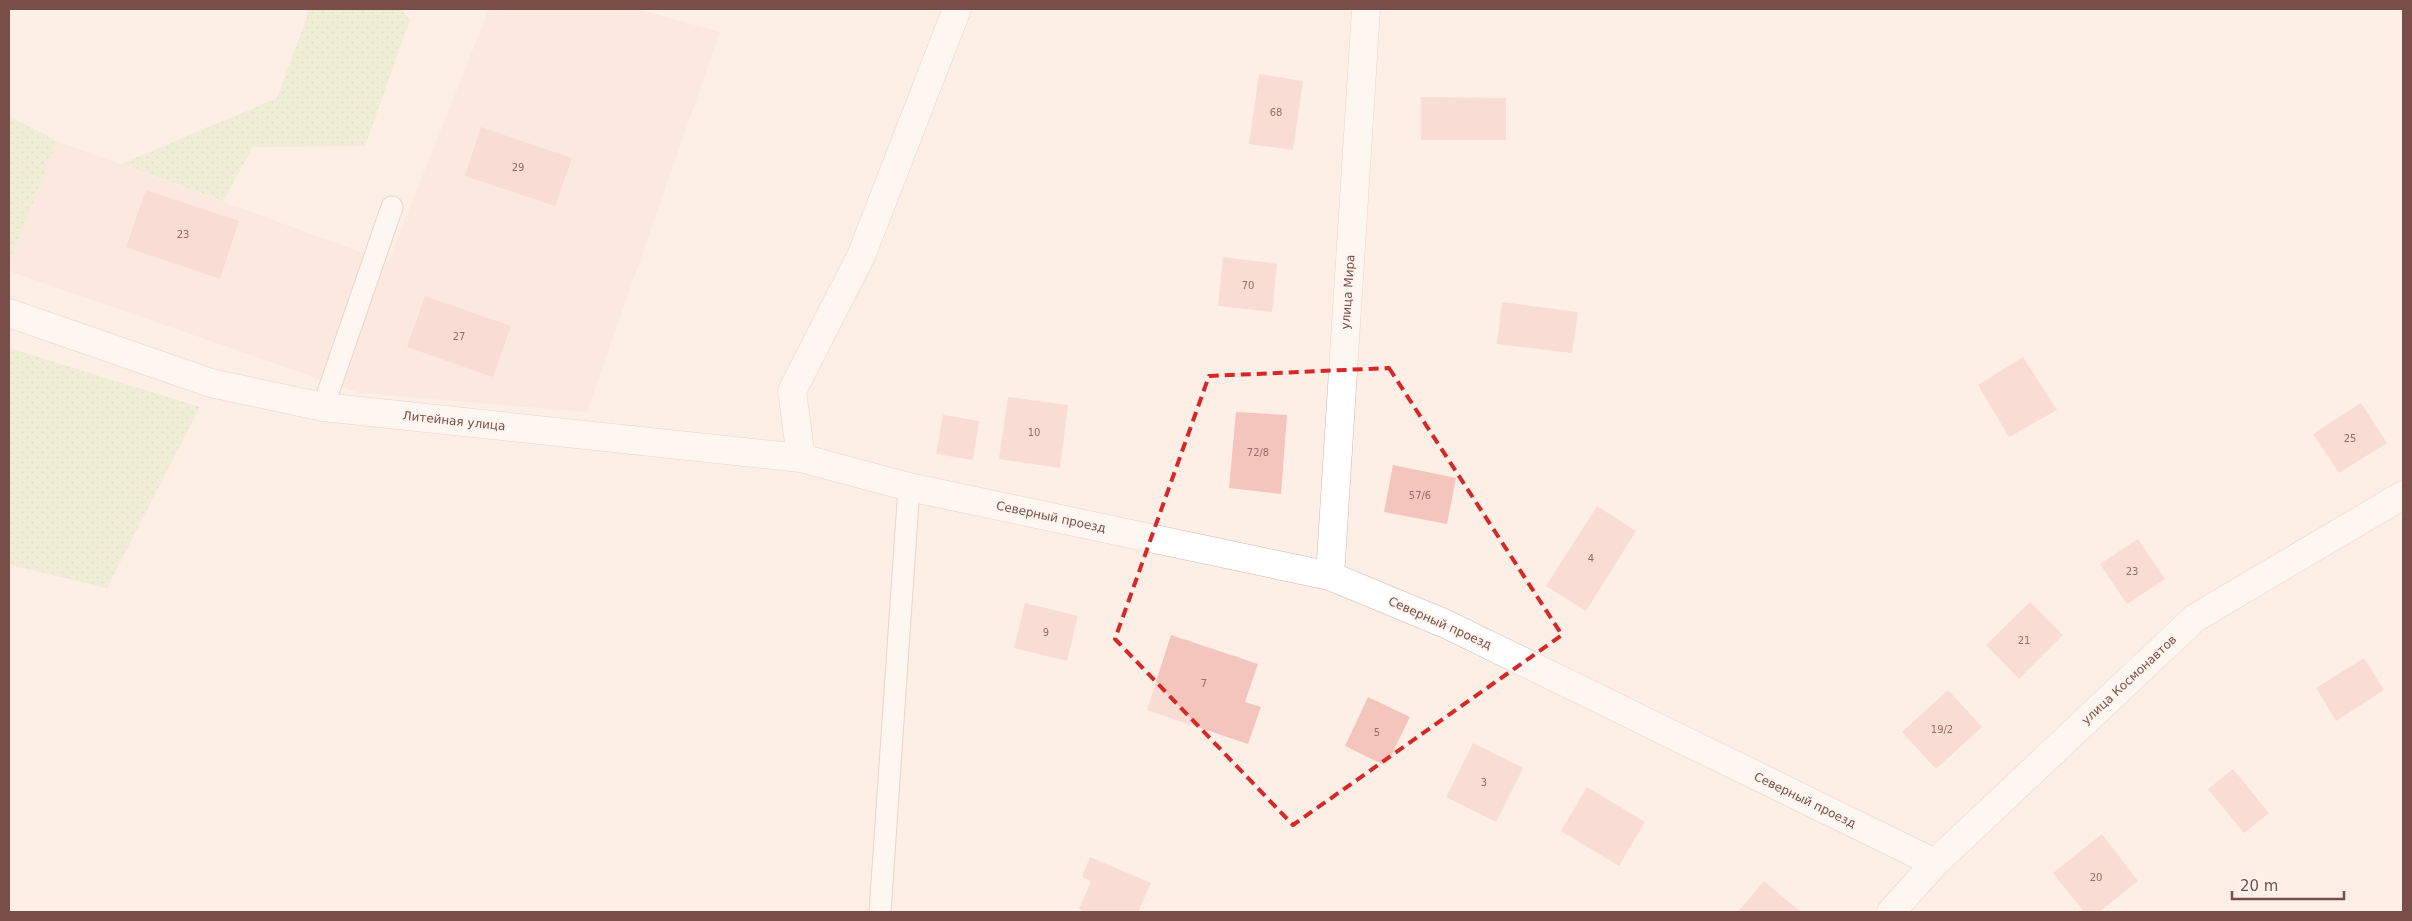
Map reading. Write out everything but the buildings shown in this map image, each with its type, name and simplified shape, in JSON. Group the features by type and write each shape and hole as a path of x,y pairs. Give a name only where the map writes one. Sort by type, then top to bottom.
{"street":[{"path":"801,458 792,391 861,256 957,9"},
{"name":"улица Мира","path":"1330,576 1366,9"},
{"name":"Литейная улица","path":"9,313 211,383 323,407 801,458 909,488"},
{"name":"Северный проезд","path":"909,488 1330,576 1446,624 1935,864"},
{"name":"улица Космонавтов","path":"1891,912 1935,864 2195,618 2403,495"}],"lane":[{"path":"323,407 392,207"},
{"path":"880,912 909,488"}],"highlighted area":[{"path":"1389,368 1562,635 1293,825 1115,639 1209,376"}],"shaded area":[{"path":"489,9 637,9 720,32 587,412 360,393 9,271 9,264 57,141 388,262"}],"green space":[{"path":"305,9 401,9 410,20 365,146 253,147 223,201 121,164 277,98 308,14"},
{"path":"9,116 57,141 9,264"},
{"path":"9,348 200,407 107,588 9,565"}]}
